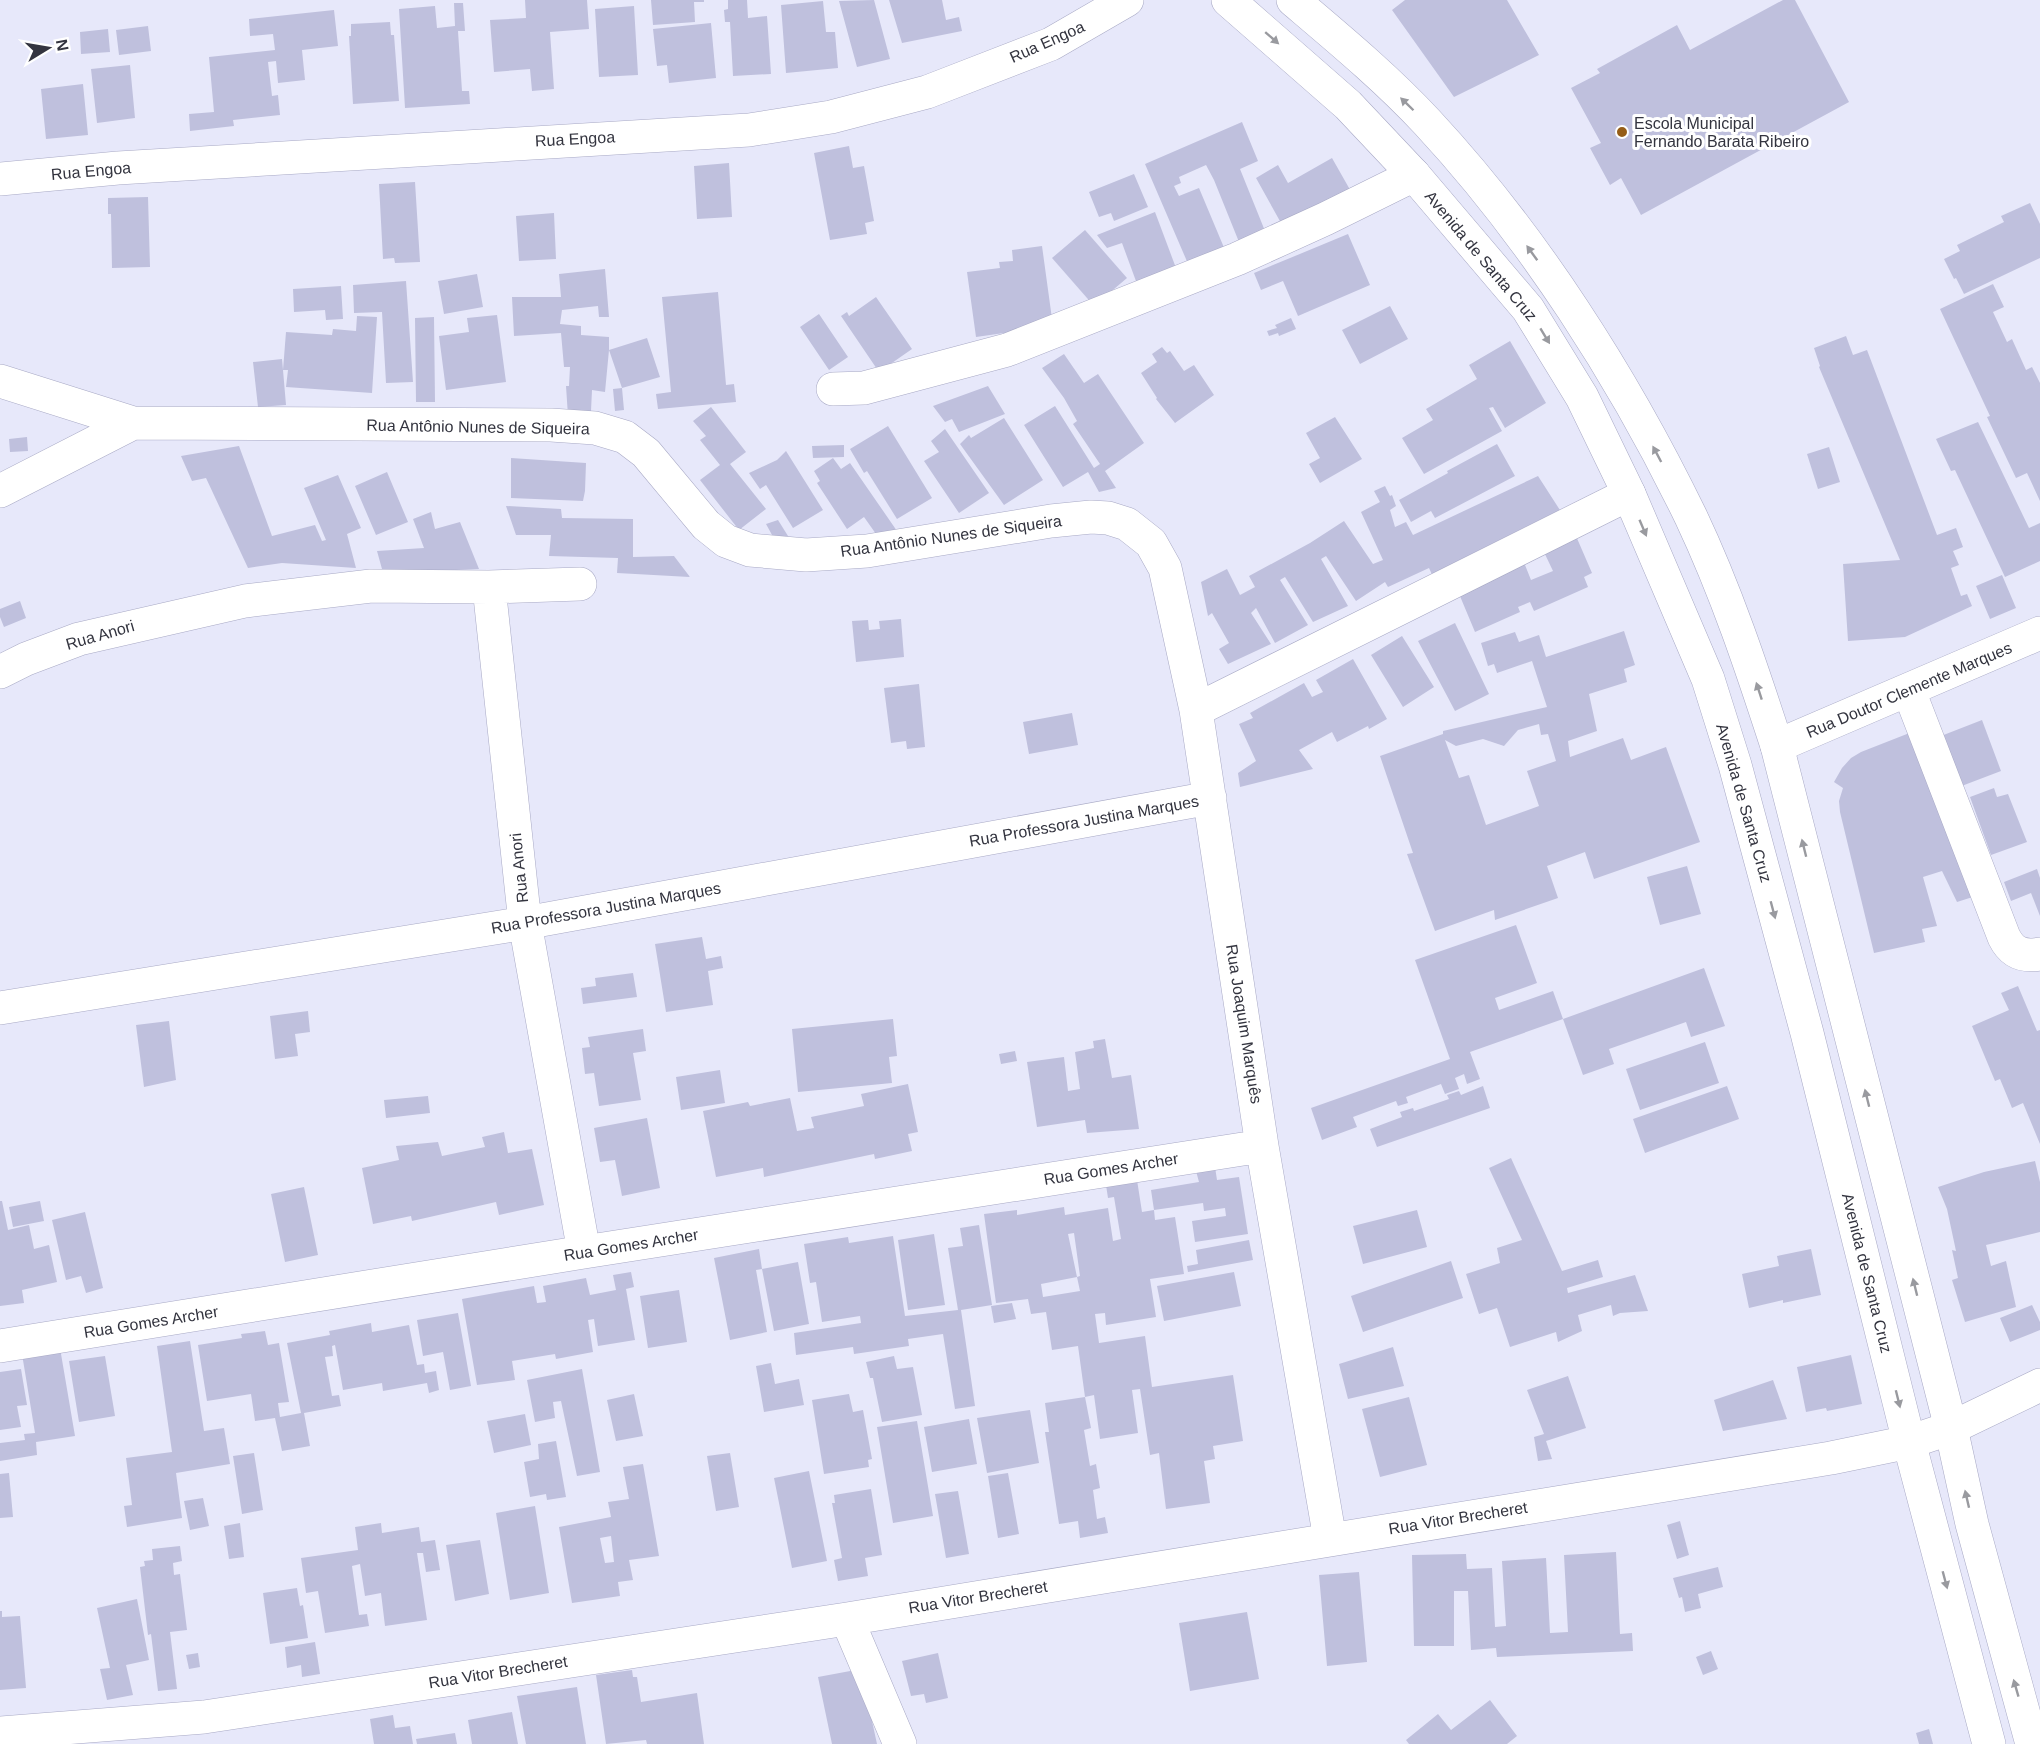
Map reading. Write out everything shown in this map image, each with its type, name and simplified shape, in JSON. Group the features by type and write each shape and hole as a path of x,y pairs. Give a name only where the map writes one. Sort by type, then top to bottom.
{"street":[{"name":"Rua Engoa","path":"0,179 118,168 749,130 820,119 937,88 1051,44 1127,0"},
{"name":"Avenida de Santa Cruz","path":"1228,0 1348,105 1414,175 1528,309 1582,397 1629,494 1708,679 1735,765 1810,1045 1909,1442 1989,1744"},
{"path":"1293,0 1354,52 1426,122 1495,201 1570,305 1635,412 1691,518 1743,643 1778,746 1951,1428 1975,1535 2032,1744"},
{"path":"833,389 864,388 1007,350 1237,259 1414,175"},
{"name":"Rua Antônio Nunes de Siqueira","path":"0,381 133,423 551,425 595,428 625,437 646,453 706,525 726,541 750,550 806,555 867,551 1052,521 1091,517 1108,518 1127,524"},
{"path":"0,491 133,423"},
{"path":"1196,710 1629,494"},
{"name":"Rua Joaquim Marquês","path":"1127,524 1151,543 1165,568 1196,710 1262,1146 1330,1539"},
{"name":"Rua Anori","path":"0,672 26,659 79,639 167,617 245,601 371,586 489,587 580,584"},
{"name":"Rua Anori","path":"489,587 525,923 584,1252"},
{"name":"Rua Doutor Clemente Marques","path":"1778,746 2040,633"},
{"path":"1909,691 2004,937 2008,945 2019,955 2040,954"},
{"name":"Rua Professora Justina Marques","path":"0,1008 525,923 1210,798"},
{"name":"Rua Gomes Archer","path":"0,1346 1262,1146"},
{"name":"Rua Vitor Brecheret","path":"0,1733 205,1731 847,1619 1831,1458 1909,1442 1951,1428 2040,1385"},
{"path":"847,1619 900,1744"}],"building":[{"path":"525,0 587,0 589,29 550,32 554,89 532,91 530,69 494,72 490,20 526,18"},
{"path":"651,0 704,0 704,2 694,2 695,22 653,25"},
{"path":"728,0 747,0 748,18 767,16 771,74 733,76 730,22 725,22 724,10 728,9"},
{"path":"874,0 890,59 857,67 839,1"},
{"path":"889,0 942,0 946,20 959,17 962,31 902,43"},
{"path":"1405,0 1507,0 1539,55 1454,97 1392,10"},
{"path":"1783,0 1795,0 1849,102 1641,215 1621,178 1610,185 1590,148 1601,143 1571,88 1600,73 1597,69 1677,25 1690,50"},
{"path":"823,1 826,32 835,32 838,68 786,73 781,5"},
{"path":"454,3 463,3 465,31 458,31 462,91 469,91 470,104 405,108 399,9 435,6 437,28 455,26"},
{"path":"634,6 638,75 599,77 595,9"},
{"path":"334,10 338,46 302,50 305,80 278,83 276,61 268,62 272,96 278,95 280,115 233,120 234,126 190,131 189,114 214,112 209,57 275,50 273,34 250,36 249,19"},
{"path":"390,22 391,35 394,35 399,101 353,104 349,36 351,36 351,24"},
{"path":"711,23 716,78 669,83 667,65 657,66 653,29"},
{"path":"148,26 151,51 119,55 116,30"},
{"path":"108,29 110,52 81,54 80,32"},
{"path":"130,65 135,118 97,123 91,69"},
{"path":"83,84 88,135 46,139 41,89"},
{"path":"1242,122 1258,161 1240,169 1265,231 1239,242 1206,165 1179,177 1181,183 1174,186 1179,196 1199,188 1225,250 1189,266 1145,164"},
{"path":"849,146 853,168 864,166 874,221 865,223 867,234 830,240 814,153"},
{"path":"1332,158 1353,195 1286,232 1256,178 1278,165 1288,183"},
{"path":"729,163 732,217 697,219 694,166"},
{"path":"1134,174 1148,207 1114,221 1111,213 1099,217 1089,192"},
{"path":"415,182 420,262 395,263 394,258 383,259 379,184"},
{"path":"148,197 150,267 112,268 111,214 108,214 108,198"},
{"path":"2030,203 2040,224 2040,258 1964,294 1944,259 1960,251 1957,245 2004,222 2001,216"},
{"path":"1155,212 1176,268 1140,292 1122,243 1107,248 1097,235"},
{"path":"554,213 556,259 519,261 516,216"},
{"path":"1085,230 1127,278 1094,306 1052,258"},
{"path":"1348,234 1370,285 1298,316 1283,281 1261,290 1254,273"},
{"path":"1042,246 1053,326 976,337 967,272 1000,268 999,262 1013,261 1012,250"},
{"path":"605,269 609,317 599,317 598,306 562,310 560,324 581,326 581,335 609,337 605,392 592,390 591,411 568,416 566,386 569,386 570,367 564,367 561,333 514,336 512,297 561,297 559,274"},
{"path":"477,274 483,307 444,314 438,281"},
{"path":"406,281 413,382 386,383 382,312 354,313 353,285"},
{"path":"1993,284 2004,307 1993,312 2007,342 2012,339 2026,370 2032,367 2040,383 2040,501 2027,473 2016,478 1940,309"},
{"path":"341,286 343,319 326,320 325,310 294,312 293,289"},
{"path":"718,292 726,385 734,384 736,402 658,409 656,394 671,392 662,297"},
{"path":"876,297 912,349 879,372 841,316 847,312 849,316"},
{"path":"1390,306 1408,339 1360,364 1342,330"},
{"path":"819,314 848,357 829,370 800,327"},
{"path":"497,315 506,382 446,390 439,336 469,332 467,318"},
{"path":"357,316 377,317 372,393 286,387 288,370 283,370 286,332 332,335 333,329 356,331"},
{"path":"434,317 435,402 416,402 415,318"},
{"path":"1291,318 1296,329 1279,336 1278,333 1269,336 1267,331 1277,328 1275,325"},
{"path":"1846,336 1853,355 1867,350 1937,535 1956,528 1963,547 1953,551 1959,565 1951,568 1961,596 1967,594 1972,606 1905,637 1848,641 1843,564 1900,560 1819,367 1814,348"},
{"path":"647,338 660,377 622,388 609,350"},
{"path":"1510,341 1546,403 1505,428 1493,407 1489,408 1502,431 1424,474 1402,438 1433,420 1426,409 1477,379 1469,365"},
{"path":"1162,347 1167,353 1170,351 1184,371 1194,365 1214,395 1175,423 1156,399 1141,373 1157,362 1152,354"},
{"path":"1064,354 1084,383 1098,374 1144,443 1105,471 1116,488 1099,492 1088,472 1063,487 1024,425 1055,406 1094,468 1100,464 1073,424 1077,421 1064,398 1042,368"},
{"path":"282,359 286,405 258,407 253,362"},
{"path":"988,386 1005,414 959,432 952,419 945,422 933,406"},
{"path":"622,388 624,410 615,411 613,389"},
{"path":"711,407 746,452 730,464 766,509 739,530 700,480 720,465 700,440 706,436 693,421"},
{"path":"1335,417 1362,459 1320,483 1309,464 1320,458 1306,433"},
{"path":"1004,418 1043,480 1004,505 960,444 969,435 971,438"},
{"path":"1978,422 2029,528 2040,523 2040,561 2005,577 1955,470 1951,471 1936,439"},
{"path":"888,426 932,498 897,519 867,471 864,473 850,449"},
{"path":"945,429 989,493 959,513 924,461 939,452 931,441"},
{"path":"27,437 28,451 10,452 9,439"},
{"path":"1497,444 1515,476 1435,518 1431,511 1411,522 1399,500"},
{"path":"844,445 844,457 813,458 812,446"},
{"path":"239,446 272,536 315,525 322,541 326,540 304,488 338,475 361,528 347,534 356,568 282,563 248,568 206,478 192,481 181,456"},
{"path":"1829,447 1840,482 1818,489 1807,454"},
{"path":"786,451 823,510 793,528 766,485 760,489 749,473 777,460"},
{"path":"511,458 586,463 583,501 511,498"},
{"path":"833,458 841,469 850,463 897,531 881,541 864,517 847,529 817,483 820,481 814,471"},
{"path":"387,472 408,522 376,535 355,486"},
{"path":"1538,476 1567,521 1435,581 1429,568 1388,587 1385,582 1356,601 1326,556 1321,559 1348,606 1313,622 1285,577 1280,580 1308,625 1275,643 1256,608 1251,613 1271,644 1228,664 1219,649 1229,643 1212,613 1208,616 1201,582 1227,569 1240,595 1255,587 1249,576 1310,543 1344,521 1373,564 1383,560 1361,512 1380,502 1374,491 1385,486 1396,506 1390,510 1395,527 1406,522 1413,535"},
{"path":"506,506 561,509 562,518 633,519 633,557 674,556 690,577 617,573 618,558 549,556 551,535 516,535"},
{"path":"431,512 435,529 460,522 479,569 432,571 382,569 377,551 424,548 413,519"},
{"path":"778,520 793,544 777,544 766,524"},
{"path":"1576,536 1592,573 1584,577 1588,587 1534,611 1530,602 1518,607 1520,612 1475,632 1457,589 1523,560 1531,580 1553,571 1543,550"},
{"path":"2002,575 2016,608 1990,619 1976,586"},
{"path":"20,601 26,618 4,627 0,609"},
{"path":"901,619 904,657 856,662 852,621 868,620 869,630 880,629 879,621"},
{"path":"1455,623 1489,694 1455,711 1418,641"},
{"path":"1624,631 1635,665 1624,669 1627,682 1589,694 1597,731 1568,741 1570,757 1623,738 1631,760 1666,747 1700,842 1594,879 1585,852 1547,866 1558,898 1495,920 1494,910 1435,931 1407,854 1413,853 1380,756 1443,734 1443,731 1547,707 1532,661 1497,673 1494,664 1488,666 1481,643 1515,632 1519,642 1539,635 1546,657","holes":["1539,724 1541,735 1548,734 1556,761 1527,771 1539,806 1486,825 1469,775 1459,778 1445,740 1456,746 1483,739 1504,746 1518,730"]},
{"path":"1402,636 1434,687 1403,707 1371,655"},
{"path":"1353,659 1387,719 1337,742 1332,732 1299,750 1313,769 1240,787 1238,773 1256,761 1239,724 1253,718 1250,713 1304,683 1312,697 1323,692 1316,680"},
{"path":"919,684 925,747 907,749 906,741 891,743 884,688"},
{"path":"1072,713 1078,745 1029,754 1023,722"},
{"path":"1982,720 2001,771 1959,787 1941,736"},
{"path":"1912,732 1982,894 1957,902 1942,871 1923,877 1937,926 1922,929 1925,942 1874,953 1840,812 1839,801 1843,788 1834,782 1851,758"},
{"path":"1994,788 1997,797 2008,794 2027,842 1991,855 1970,797"},
{"path":"1687,866 1701,914 1660,925 1647,877"},
{"path":"2037,869 2040,878 2040,916 2031,893 2011,901 2004,882"},
{"path":"1516,925 1537,983 1495,998 1499,1010 1553,991 1563,1019 1470,1052 1480,1079 1467,1084 1464,1074 1455,1078 1459,1089 1445,1094 1441,1084 1406,1097 1408,1103 1398,1106 1396,1101 1353,1117 1357,1127 1322,1140 1311,1108 1450,1059 1415,960"},
{"path":"702,937 706,959 721,956 723,968 708,971 713,1005 666,1012 655,944"},
{"path":"1704,968 1725,1026 1691,1037 1686,1022 1609,1049 1614,1064 1583,1075 1563,1019"},
{"path":"633,973 637,997 583,1004 581,988 596,986 595,978"},
{"path":"2018,986 2037,1031 2040,1030 2040,1144 2023,1103 2012,1108 2000,1079 1995,1081 1972,1026 2009,1010 2001,993"},
{"path":"308,1011 310,1032 295,1034 298,1056 275,1059 270,1016"},
{"path":"893,1019 897,1056 889,1057 892,1083 798,1092 792,1029"},
{"path":"169,1021 176,1080 144,1087 136,1025"},
{"path":"643,1029 646,1051 633,1053 641,1100 599,1106 594,1073 585,1074 582,1048 590,1047 588,1037"},
{"path":"1105,1039 1112,1078 1131,1075 1139,1129 1087,1133 1085,1120 1037,1127 1027,1062 1064,1057 1068,1091 1080,1089 1075,1052 1094,1048 1093,1041"},
{"path":"1705,1042 1719,1083 1640,1110 1626,1069"},
{"path":"1015,1051 1017,1061 1001,1064 999,1054"},
{"path":"720,1070 725,1103 681,1110 676,1077"},
{"path":"908,1084 918,1132 908,1134 912,1151 875,1159 874,1154 764,1177 763,1168 716,1177 703,1111 748,1102 750,1106 790,1098 797,1131 814,1128 811,1117 864,1106 861,1094"},
{"path":"1483,1086 1490,1108 1377,1147 1370,1129 1402,1117 1400,1112 1413,1108 1414,1111 1449,1099 1447,1095 1459,1091 1461,1095"},
{"path":"1727,1086 1739,1119 1645,1153 1633,1119"},
{"path":"428,1096 430,1113 386,1118 384,1100"},
{"path":"647,1118 660,1188 622,1196 615,1160 600,1162 594,1128"},
{"path":"504,1132 508,1153 532,1149 544,1205 499,1215 496,1202 412,1221 411,1216 373,1224 362,1168 399,1160 396,1146 438,1142 442,1156 485,1147 482,1137"},
{"path":"1511,1158 1562,1271 1598,1260 1603,1277 1567,1288 1568,1293 1635,1275 1648,1311 1620,1313 1613,1316 1611,1305 1578,1315 1582,1331 1558,1342 1556,1332 1510,1347 1497,1308 1479,1314 1466,1274 1500,1263 1497,1248 1522,1240 1489,1168"},
{"path":"2035,1161 2040,1182 2040,1232 1986,1245 1991,1266 2006,1261 2016,1307 1965,1322 1952,1280 1958,1278 1952,1250 1956,1251 1947,1209 1938,1187 1984,1172"},
{"path":"1215,1167 1217,1180 1239,1177 1248,1234 1195,1242 1192,1221 1226,1216 1225,1208 1204,1211 1203,1203 1154,1210 1151,1190 1199,1182 1196,1171"},
{"path":"1137,1180 1142,1212 1154,1210 1155,1220 1175,1217 1184,1274 1150,1279 1156,1317 1106,1325 1105,1313 1095,1314 1099,1343 1145,1336 1152,1387 1233,1375 1243,1441 1213,1446 1215,1459 1204,1461 1210,1503 1166,1509 1159,1453 1150,1455 1140,1389 1132,1390 1138,1433 1100,1439 1094,1395 1085,1397 1078,1346 1052,1350 1046,1312 1031,1314 1028,1299 996,1303 984,1214 1017,1210 1017,1215 1064,1207 1065,1215 1108,1208 1113,1241 1121,1239 1114,1197 1108,1198 1106,1185","holes":["1074,1233 1080,1276 1077,1277 1068,1234","1077,1277 1080,1291 1043,1297 1041,1284"]},
{"path":"304,1187 318,1255 285,1262 271,1194"},
{"path":"0,1201 2,1201 8,1230 29,1225 34,1249 49,1245 57,1282 22,1290 24,1303 0,1306"},
{"path":"40,1201 44,1221 13,1227 9,1207"},
{"path":"1417,1210 1427,1247 1363,1264 1353,1226"},
{"path":"85,1212 103,1288 86,1293 81,1276 66,1280 52,1220"},
{"path":"979,1225 992,1305 961,1310 975,1406 955,1409 943,1334 908,1339 909,1346 854,1354 853,1347 796,1355 794,1333 861,1323 860,1316 822,1322 816,1282 810,1283 804,1244 848,1237 849,1243 893,1236 905,1316 958,1310 948,1248 963,1246 960,1228"},
{"path":"934,1234 945,1305 908,1310 898,1240"},
{"path":"1249,1240 1253,1260 1188,1272 1187,1266 1198,1264 1196,1250"},
{"path":"759,1249 762,1269 756,1270 767,1332 730,1340 714,1258"},
{"path":"1811,1249 1821,1295 1783,1303 1783,1300 1749,1308 1742,1274 1779,1266 1777,1256"},
{"path":"1451,1261 1463,1298 1363,1332 1351,1296"},
{"path":"798,1262 809,1324 774,1331 762,1269"},
{"path":"631,1272 634,1287 626,1289 635,1340 598,1346 594,1319 588,1320 593,1352 556,1359 555,1354 512,1361 515,1380 477,1385 462,1299 534,1286 537,1303 546,1302 543,1286 586,1278 590,1295 616,1290 613,1275"},
{"path":"1234,1272 1241,1306 1164,1321 1157,1286"},
{"path":"679,1290 687,1342 648,1348 640,1296"},
{"path":"1012,1303 1016,1319 994,1323 991,1306"},
{"path":"2032,1305 2040,1322 2040,1330 2010,1342 2000,1318"},
{"path":"458,1313 471,1386 450,1390 443,1352 423,1356 417,1320"},
{"path":"371,1323 372,1332 409,1325 417,1365 424,1364 425,1373 436,1371 439,1390 429,1393 427,1383 383,1391 382,1383 343,1390 335,1345 332,1346 333,1356 325,1357 332,1396 339,1395 341,1406 304,1413 310,1446 282,1451 275,1418 255,1421 251,1394 207,1401 198,1345 242,1338 241,1334 265,1331 268,1345 279,1343 289,1402 278,1403 280,1417 301,1413 287,1343 330,1335 329,1331"},
{"path":"190,1341 204,1431 224,1428 230,1464 176,1473 182,1518 127,1527 124,1506 132,1505 126,1458 172,1452 157,1346"},
{"path":"1393,1347 1404,1386 1348,1399 1339,1364"},
{"path":"60,1348 75,1436 36,1442 37,1455 0,1461 0,1443 25,1440 24,1434 35,1433 22,1354"},
{"path":"1851,1355 1862,1404 1827,1411 1826,1408 1806,1412 1797,1367"},
{"path":"105,1356 115,1416 79,1422 69,1361"},
{"path":"894,1356 897,1369 913,1367 922,1415 882,1422 873,1378 870,1378 866,1362"},
{"path":"771,1363 775,1384 799,1379 804,1405 764,1412 756,1366"},
{"path":"21,1369 27,1405 17,1406 21,1427 0,1430 0,1372"},
{"path":"582,1369 600,1472 577,1476 561,1401 553,1402 555,1418 535,1422 527,1380"},
{"path":"1568,1376 1586,1428 1546,1441 1552,1459 1538,1461 1534,1437 1544,1434 1527,1390"},
{"path":"1773,1380 1787,1419 1723,1431 1714,1400"},
{"path":"634,1394 643,1436 616,1441 607,1400"},
{"path":"849,1394 853,1412 863,1410 872,1459 868,1460 869,1467 824,1474 812,1400"},
{"path":"1085,1397 1091,1428 1084,1430 1090,1466 1096,1464 1100,1488 1093,1490 1097,1519 1105,1517 1108,1533 1080,1538 1078,1521 1059,1524 1045,1432 1049,1432 1045,1403"},
{"path":"1409,1397 1427,1465 1380,1477 1362,1409"},
{"path":"1030,1410 1039,1463 987,1473 977,1418"},
{"path":"525,1414 531,1445 494,1453 487,1421"},
{"path":"969,1419 977,1464 932,1472 924,1427"},
{"path":"917,1421 933,1516 893,1523 877,1427"},
{"path":"556,1441 566,1497 547,1500 546,1494 530,1497 524,1462 539,1459 538,1444"},
{"path":"254,1453 263,1510 242,1514 233,1456"},
{"path":"730,1453 739,1507 716,1511 707,1456"},
{"path":"643,1464 659,1556 629,1560 633,1580 618,1582 620,1596 572,1603 559,1527 611,1517 608,1502 629,1499 623,1467","holes":["611,1536 614,1562 605,1563 600,1538"]},
{"path":"809,1471 827,1561 792,1568 774,1478"},
{"path":"9,1473 13,1517 0,1518 0,1474"},
{"path":"1008,1473 1019,1534 998,1538 988,1476"},
{"path":"871,1489 882,1555 865,1558 868,1576 838,1581 834,1560 842,1558 832,1503 835,1503 834,1495"},
{"path":"958,1491 969,1554 946,1558 935,1494"},
{"path":"203,1498 209,1526 190,1530 184,1501"},
{"path":"535,1506 549,1593 510,1600 496,1513"},
{"path":"1680,1521 1689,1555 1677,1559 1667,1525"},
{"path":"240,1523 244,1557 229,1559 224,1526"},
{"path":"381,1523 382,1533 419,1527 421,1542 435,1540 440,1570 426,1572 423,1553 417,1553 427,1620 385,1626 381,1593 365,1596 360,1564 352,1566 359,1615 367,1614 369,1626 325,1633 318,1591 306,1593 301,1558 358,1550 355,1527"},
{"path":"480,1540 489,1594 455,1601 446,1545"},
{"path":"180,1546 182,1561 173,1563 174,1575 180,1574 187,1630 170,1632 177,1689 158,1691 151,1634 148,1635 140,1567 145,1566 144,1561 153,1560 152,1549"},
{"path":"1616,1552 1620,1634 1632,1633 1633,1651 1497,1657 1496,1648 1471,1650 1468,1591 1454,1591 1454,1646 1414,1646 1412,1555 1466,1554 1467,1569 1492,1568 1495,1627 1506,1626 1502,1561 1546,1558 1550,1633 1568,1632 1564,1555"},
{"path":"1718,1567 1723,1587 1698,1594 1701,1608 1685,1612 1682,1597 1679,1598 1673,1578"},
{"path":"1359,1572 1367,1662 1327,1666 1319,1575"},
{"path":"297,1588 300,1606 303,1605 308,1638 270,1644 263,1593"},
{"path":"137,1599 149,1660 126,1665 133,1695 107,1700 100,1669 110,1668 97,1608"},
{"path":"0,1611 2,1611 2,1617 20,1616 26,1688 0,1690"},
{"path":"1247,1612 1259,1679 1190,1691 1179,1623"},
{"path":"315,1642 320,1674 302,1677 301,1665 287,1668 285,1647"},
{"path":"1711,1651 1718,1669 1703,1675 1696,1657"},
{"path":"198,1653 200,1667 189,1669 186,1655"},
{"path":"938,1653 948,1698 926,1703 924,1694 911,1696 902,1661"},
{"path":"861,1669 878,1720 872,1721 877,1744 832,1744 818,1677"},
{"path":"632,1670 633,1677 637,1677 641,1702 697,1693 704,1744 647,1744 646,1740 606,1744 596,1675"},
{"path":"577,1687 586,1744 526,1744 517,1696"},
{"path":"1490,1700 1517,1736 1507,1744 1409,1744 1406,1740 1438,1714 1451,1730"},
{"path":"512,1712 518,1744 472,1744 468,1720"},
{"path":"393,1715 395,1728 410,1726 413,1744 374,1744 370,1719"},
{"path":"1929,1729 1933,1744 1919,1744 1916,1733"},
{"path":"455,1733 457,1744 417,1744 416,1739"}],"place":[{"name":"Escola Municipal Fernando Barata Ribeiro","path":"1622,132"}]}
